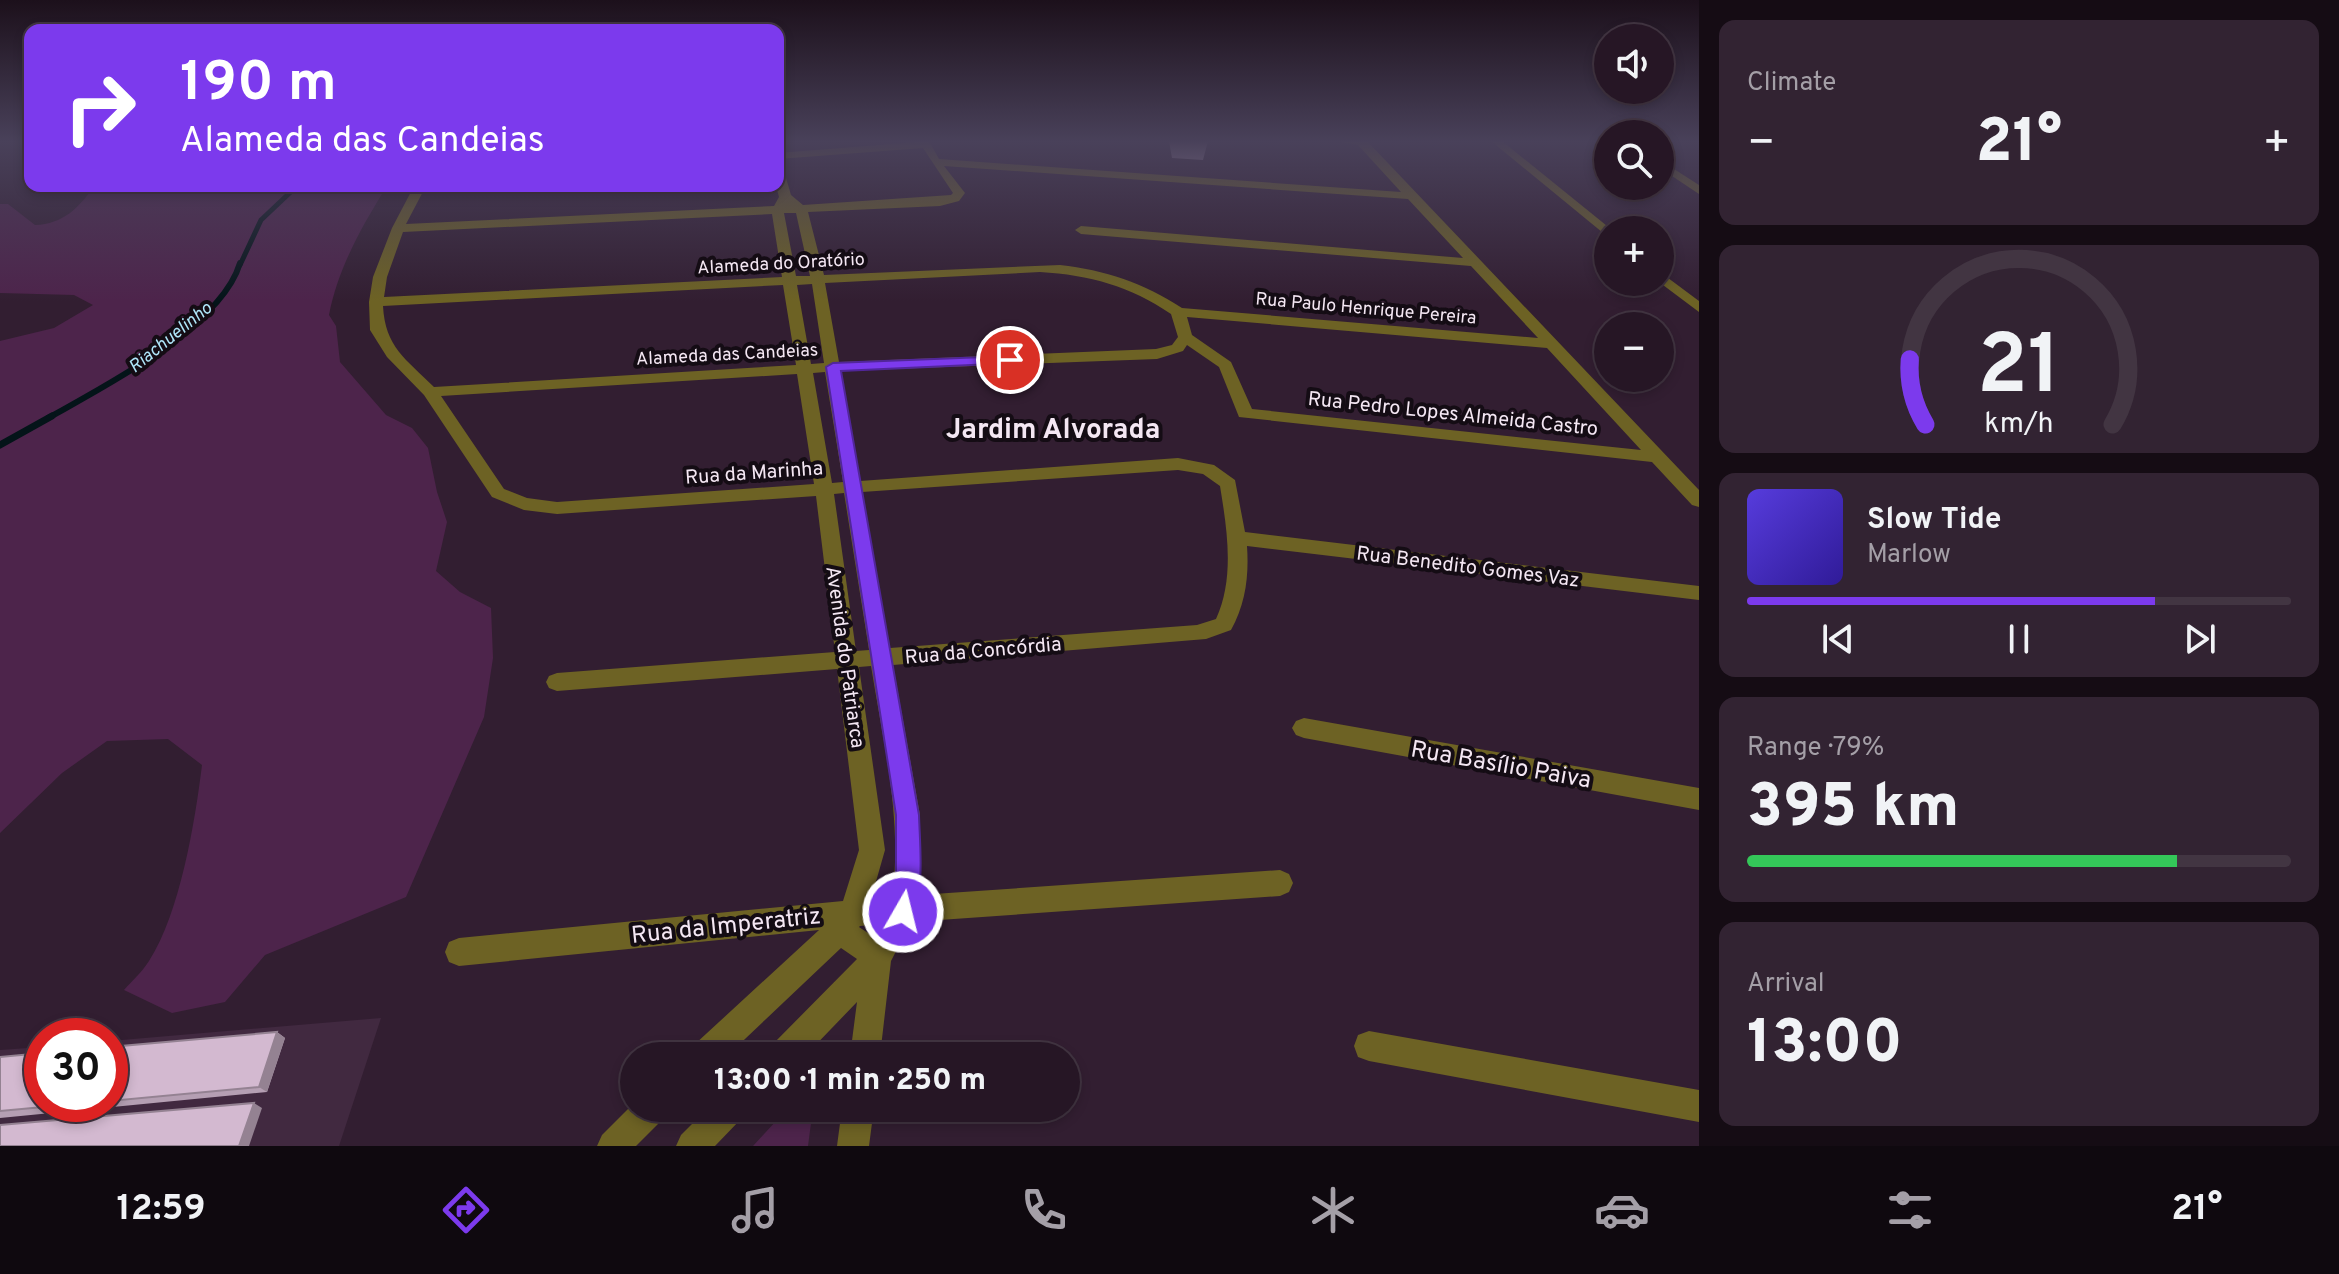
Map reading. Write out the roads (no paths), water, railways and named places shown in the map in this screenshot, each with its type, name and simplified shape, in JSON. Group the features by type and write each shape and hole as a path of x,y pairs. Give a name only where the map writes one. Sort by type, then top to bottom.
{"street":[{"path":"376,302 380,277 398,228 416,194"},
{"name":"Avenida do Patriarca","path":"785,194 818,280 907,815 908,875 903,912 877,956 796,1042"},
{"path":"398,228 788,206 940,202 958,194"},
{"path":"1392,194 1413,196 1699,501"},
{"path":"1561,194 1594,222"},
{"name":"Avenida do Patriarca","path":"720,1042 846,922 872,850 824,489 792,281 788,206"},
{"path":"1081,230 1477,263"},
{"name":"Alameda do Oratório","path":"376,302 1040,268 1079,270 1122,279 1154,295 1178,312"},
{"path":"1674,287 1699,308"},
{"name":"Rua da Marinha","path":"376,302 377,330 392,354 430,392 498,493 524,504 557,508 1178,464 1208,469 1229,484 1238,538"},
{"path":"1178,312 1185,337"},
{"name":"Rua Paulo Henrique Pereira","path":"1178,312 1550,344"},
{"name":"Alameda das Candeias","path":"430,392 833,367 1157,354 1178,348 1185,337"},
{"name":"Rua Pedro Lopes Almeida Castro","path":"1185,337 1226,365 1245,413 1657,457"},
{"name":"Rua Benedito Gomes Vaz","path":"1238,538 1699,593"},
{"name":"Rua da Concórdia","path":"557,682 1198,633 1224,624 1232,610 1238,538"},
{"name":"Rua Basílio Paiva","path":"1304,728 1699,799"},
{"name":"Rua da Imperatriz","path":"459,952 846,922 903,912 1280,883"},
{"path":"846,922 877,956 867,1042"},
{"path":"1369,1046 1699,1106"},
{"path":"613,1146 638,1122"},
{"path":"692,1146 716,1122"},
{"path":"853,1146 856,1122"}],"waterway":[{"name":"Riachuelinho","path":"240,265 261,220 288,194"},
{"name":"Riachuelinho","path":"48,418 129,372 186,332 229,287 240,263"},
{"name":"Riachuelinho","path":"0,445 52,416"}],"district":[{"name":"Jardim Alvorada","path":"1053,428"}]}
